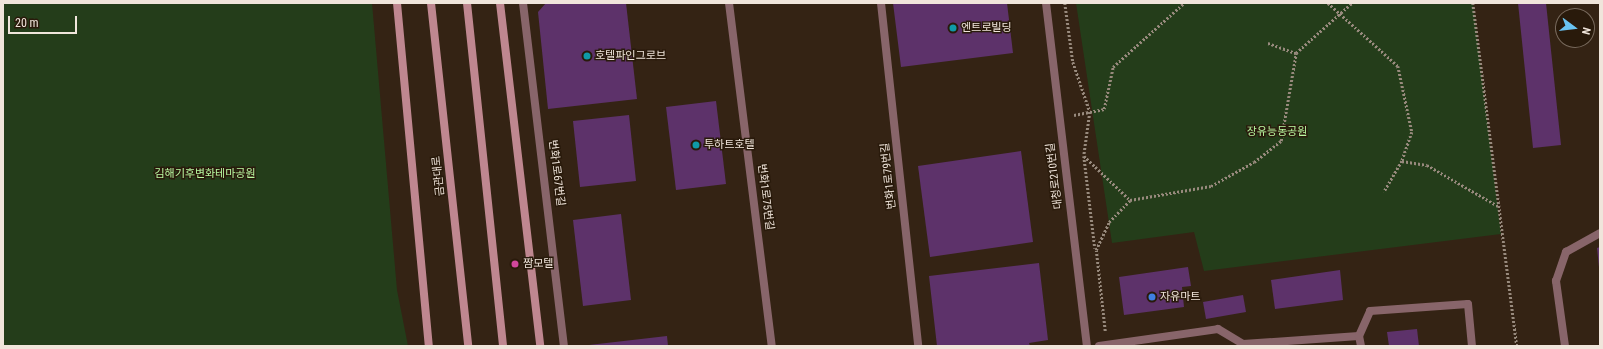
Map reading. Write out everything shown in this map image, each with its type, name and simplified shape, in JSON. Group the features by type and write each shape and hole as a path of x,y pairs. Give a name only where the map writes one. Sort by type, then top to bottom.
{"main road":[{"path":"397,3 429,346"},
{"name":"금관대로","path":"431,3 468,346"},
{"path":"467,3 503,346"},
{"path":"500,3 540,346"}],"street":[{"name":"번화1로67번길","path":"523,3 564,346"},
{"name":"번화1로75번길","path":"729,3 772,346"},
{"name":"번화1로79번길","path":"881,3 918,346"},
{"name":"대청로210번길","path":"1046,3 1087,346"},
{"path":"1565,346 1556,281 1566,252 1600,233"},
{"path":"1361,346 1359,336 1370,311 1468,304 1472,346"},
{"path":"1103,346 1218,329 1243,345 1359,336"}],"path":[{"path":"1065,3 1073,62 1090,112 1084,156 1096,250 1103,346"},
{"path":"1060,118 1104,109 1113,67 1184,3"},
{"path":"1328,3 1341,13 1398,66 1412,132 1402,161 1384,192"},
{"path":"1096,250 1109,222 1130,200 1211,186 1254,162 1280,141 1296,53 1352,3"},
{"path":"1473,3 1517,346"},
{"path":"1268,44 1296,53"},
{"path":"1084,156 1130,200"},
{"path":"1402,161 1427,165 1498,206"}],"green space":[{"name":"김해기후변화테마공원","path":"3,3 372,3 397,290 408,346 3,346"},
{"name":"장유능동공원","path":"1076,3 1473,3 1501,234 1204,271 1194,232 1112,243"}],"building":[{"name":"호텔파인그로브","path":"546,3 626,3 637,99 548,109 538,12"},
{"name":"엔트로빌딩","path":"893,3 1007,3 1013,53 901,67"},
{"path":"1518,3 1546,3 1561,145 1533,148"},
{"name":"투하트호텔","path":"716,101 726,184 676,190 666,107"},
{"path":"629,115 636,181 580,187 573,121"},
{"path":"1021,151 1033,242 930,257 918,166"},
{"path":"621,214 631,300 583,306 573,220"},
{"path":"1600,247 1600,267 1599,267 1597,248"},
{"path":"1039,263 1048,340 1029,343 1030,346 937,346 929,276"},
{"name":"자유마트","path":"1188,267 1191,286 1182,287 1184,307 1124,315 1119,277"},
{"path":"1340,270 1343,300 1275,309 1271,280"},
{"path":"1243,295 1246,312 1206,319 1203,302"},
{"path":"1417,329 1419,346 1389,346 1387,332"},
{"path":"667,336 668,346 589,345"}],"place":[{"name":"엔트로빌딩","path":"953,28"},
{"name":"호텔파인그로브","path":"587,56"},
{"name":"투하트호텔","path":"696,145"},
{"name":"짬모텔","path":"515,264"},
{"name":"자유마트","path":"1152,297"}]}
